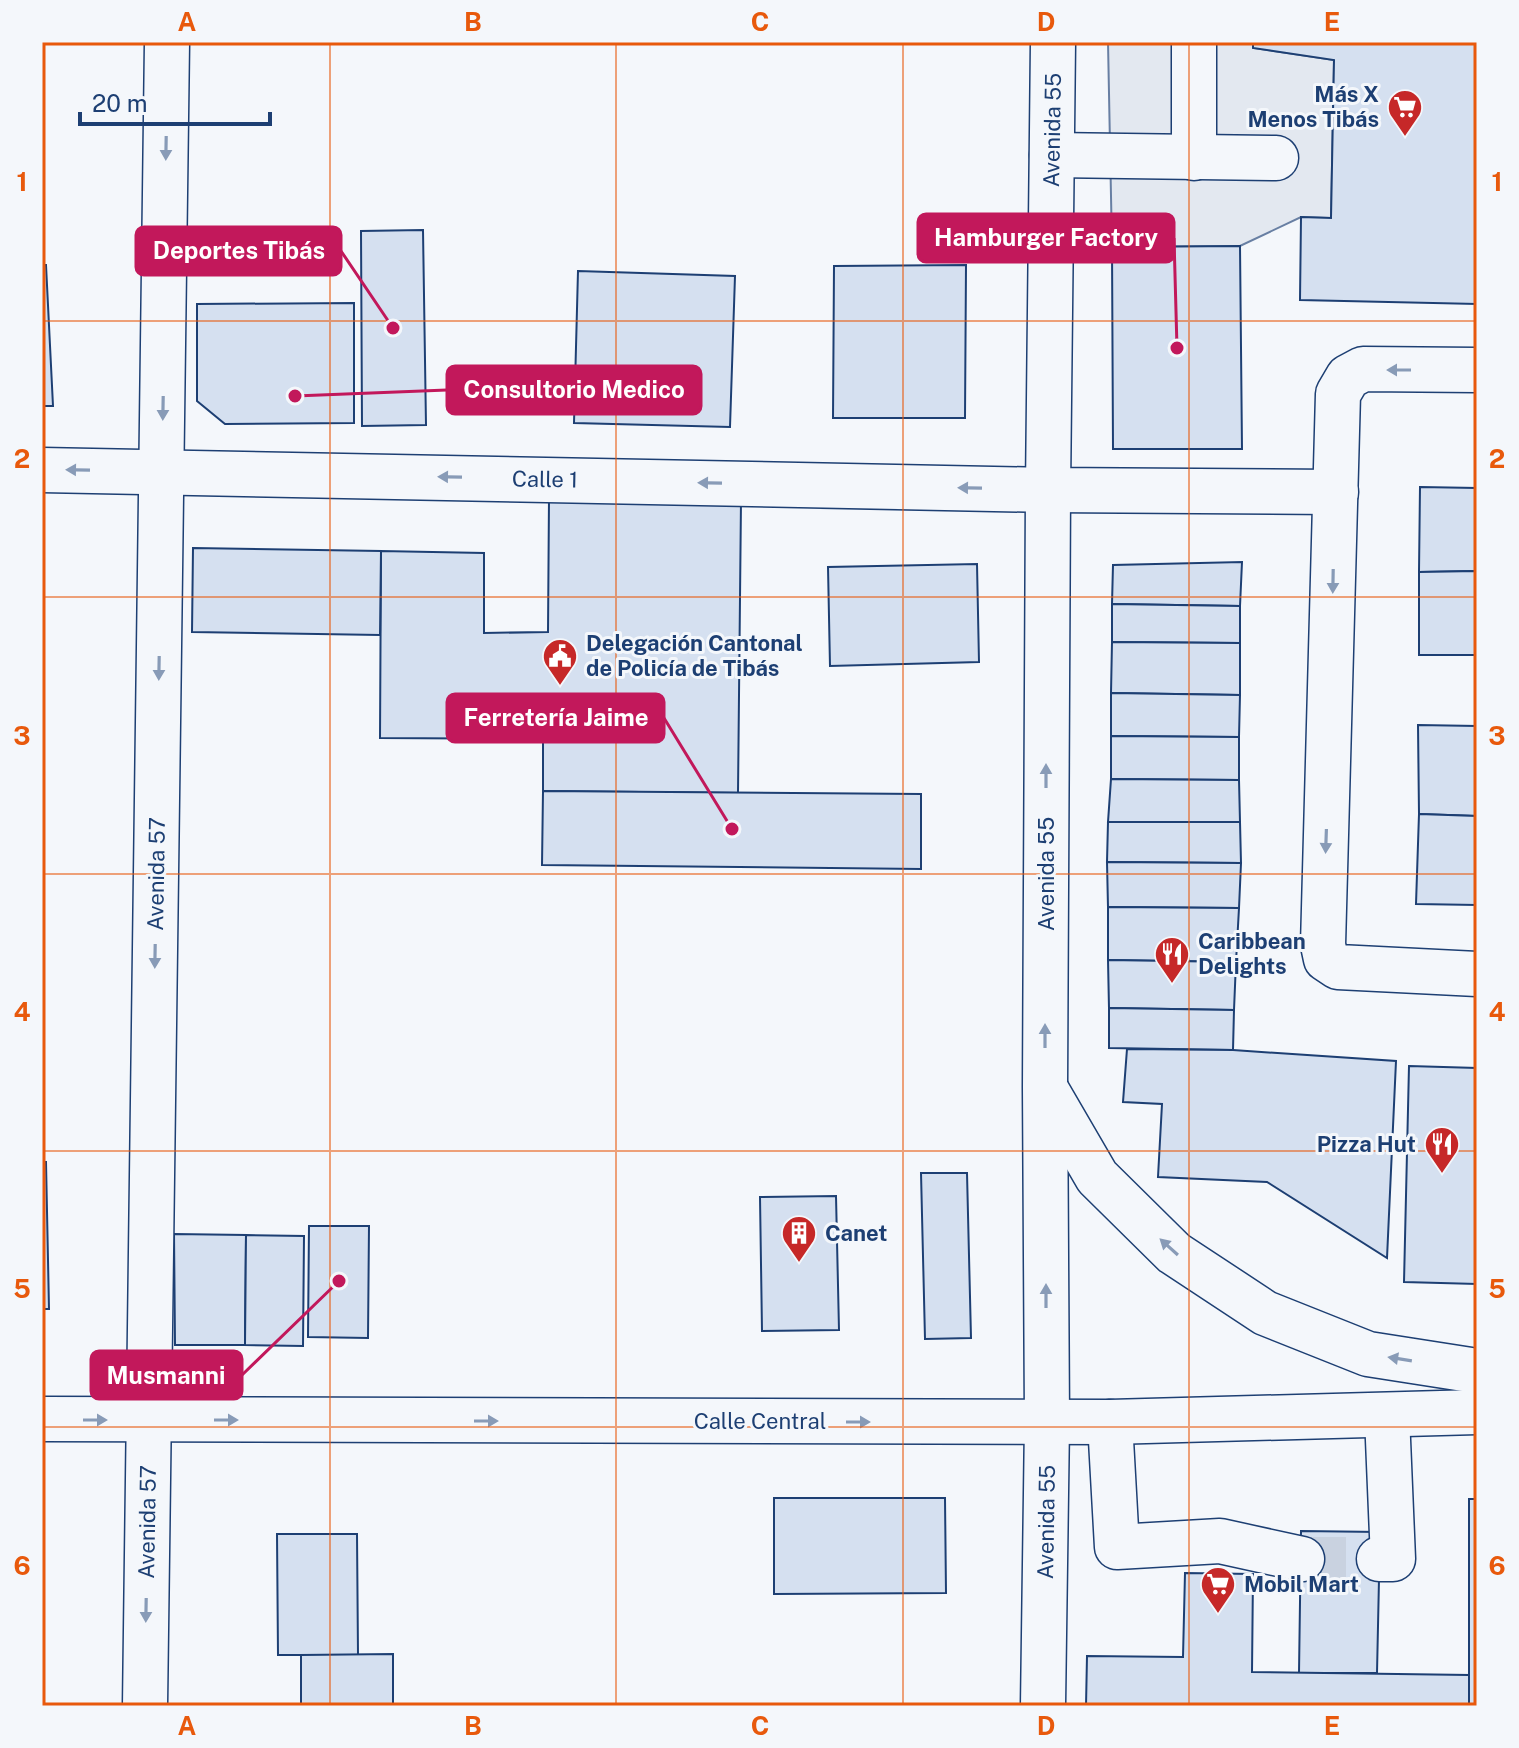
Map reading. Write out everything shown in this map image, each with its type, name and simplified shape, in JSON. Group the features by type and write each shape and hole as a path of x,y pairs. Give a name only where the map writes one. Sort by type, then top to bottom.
{"main road":[{"name":"Avenida 57","path":"145,1706 167,42"},
{"name":"Avenida 55","path":"1043,1706 1053,42"},
{"path":"1194,42 1194,158"},
{"path":"1052,155 1276,158"},
{"path":"1477,370 1363,369 1348,377 1338,394 1323,945 1326,959 1338,967 1477,974"},
{"name":"Calle 1","path":"42,470 1048,490 1336,492"},
{"path":"1045,1087 1097,1177 1174,1253 1213,1279 1265,1313 1368,1354 1477,1371"},
{"name":"Calle Central","path":"42,1419 1110,1422 1477,1412"},
{"path":"1379,1559 1393,1559 1387,1416"},
{"path":"1110,1422 1117,1547 1220,1541 1302,1559"}],"shaded area":[{"path":"1108,42 1253,42 1253,48 1334,60 1331,218 1301,217 1240,246 1112,247"}],"building":[{"name":"Más X Menos Tibás","path":"1253,42 1477,42 1477,304 1300,300 1301,217 1331,218 1334,60 1253,48"},
{"path":"423,230 426,425 362,426 361,231"},
{"path":"1240,246 1242,449 1113,449 1112,247"},
{"path":"42,265 46,265 53,406 42,406"},
{"path":"966,265 965,418 833,418 834,266"},
{"path":"578,271 735,276 730,427 574,423"},
{"path":"354,303 354,423 225,424 197,401 197,304"},
{"path":"1420,487 1477,488 1477,571 1419,572"},
{"name":"Delegación Cantonal de Policía de Tibás","path":"549,498 741,500 738,793 543,791 543,739 380,738 381,551 484,553 484,633 548,632"},
{"path":"193,548 381,551 380,635 192,632"},
{"path":"1242,562 1240,606 1112,604 1113,565"},
{"path":"977,564 979,662 830,666 828,567"},
{"path":"1477,571 1477,655 1419,655 1419,572"},
{"path":"1112,604 1240,606 1240,643 1112,642"},
{"path":"1112,642 1240,643 1240,695 1111,693"},
{"path":"1111,693 1240,695 1239,737 1111,736"},
{"path":"1418,725 1477,726 1477,816 1419,814"},
{"path":"1111,736 1239,737 1239,780 1111,779"},
{"path":"1111,779 1239,780 1240,822 1108,822"},
{"path":"543,791 921,794 921,869 542,865"},
{"path":"1419,814 1477,816 1477,905 1416,904"},
{"path":"1108,822 1240,822 1241,863 1107,862"},
{"path":"1107,862 1241,863 1239,908 1108,907"},
{"path":"1108,907 1239,908 1236,962 1108,960"},
{"name":"Caribbean Delights","path":"1108,960 1236,962 1234,1010 1109,1008"},
{"path":"1109,1008 1234,1010 1233,1050 1109,1048"},
{"path":"1127,1049 1233,1050 1396,1061 1387,1258 1267,1182 1158,1177 1162,1104 1123,1102"},
{"name":"Pizza Hut","path":"1409,1066 1477,1068 1477,1284 1404,1282"},
{"path":"42,1162 46,1162 49,1309 42,1309"},
{"path":"921,1173 967,1173 971,1338 925,1339"},
{"name":"Canet","path":"836,1196 839,1330 762,1331 760,1197"},
{"path":"309,1226 369,1226 368,1338 308,1337"},
{"path":"174,1234 246,1235 245,1345 175,1345"},
{"path":"246,1235 304,1236 303,1346 245,1345"},
{"path":"774,1498 945,1498 946,1593 774,1594"},
{"path":"1469,1499 1477,1499 1477,1706 1469,1706"},
{"path":"1301,1531 1380,1532 1377,1673 1299,1673"},
{"path":"277,1534 357,1534 358,1655 278,1655"},
{"name":"Mobil Mart","path":"1185,1573 1253,1574 1252,1672 1469,1675 1469,1706 1086,1706 1087,1656 1183,1657"},
{"path":"393,1654 393,1706 301,1706 301,1655"}],"tunnel":[{"path":"1302,1559 1379,1559"}],"place":[{"name":"Más X Menos Tibás","path":"1405,138"},
{"name":"Deportes Tibás","path":"393,328"},
{"name":"Hamburger Factory","path":"1177,348"},
{"name":"Consultorio Medico","path":"295,396"},
{"name":"Delegación Cantonal de Policía de Tibás","path":"560,687"},
{"name":"Ferretería Jaime","path":"732,829"},
{"name":"Caribbean Delights","path":"1172,985"},
{"name":"Pizza Hut","path":"1442,1175"},
{"name":"Canet","path":"799,1264"},
{"name":"Musmanni","path":"339,1281"},
{"name":"Mobil Mart","path":"1218,1615"}]}
